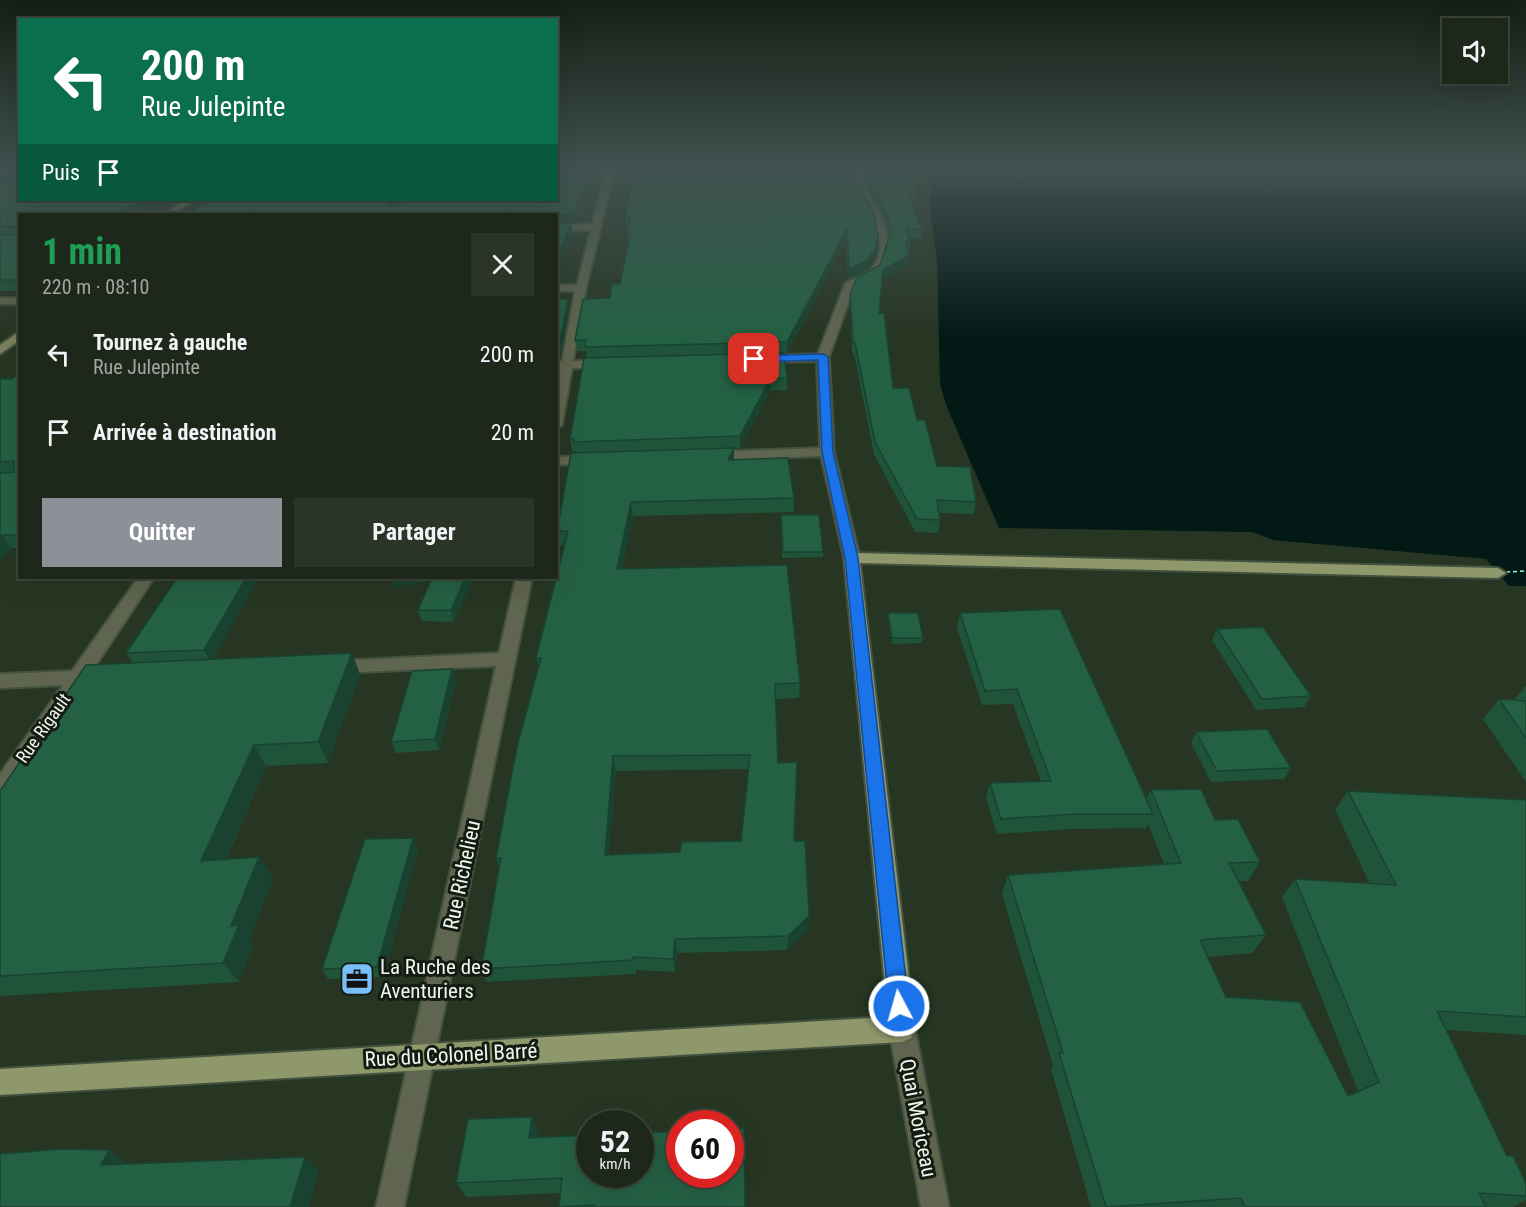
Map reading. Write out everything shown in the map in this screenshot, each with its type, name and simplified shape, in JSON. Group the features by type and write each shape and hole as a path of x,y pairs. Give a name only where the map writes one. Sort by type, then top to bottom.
{"main road":[{"path":"0,351 18,336"},
{"path":"902,1029 852,558 1498,573"},
{"name":"Rue du Colonel Barré","path":"0,1082 902,1029"}],"street":[{"path":"558,408 563,365 598,223"},
{"path":"852,558 827,452 823,357 850,284 874,272 885,245 878,223"},
{"path":"558,228 597,227"},
{"path":"558,288 581,288"},
{"path":"0,302 18,301"},
{"path":"754,359 823,357"},
{"path":"563,365 615,363"},
{"path":"698,456 827,452"},
{"path":"558,461 604,459"},
{"name":"Rue Rigault","path":"0,790 145,579"},
{"name":"Rue Richelieu","path":"390,1207 424,1057 524,579"},
{"path":"316,668 507,659"},
{"path":"0,681 113,676"},
{"name":"Quai Moriceau","path":"902,1029 935,1207"}],"water":[{"path":"932,223 1526,223 1526,586 1509,586 1486,559 1273,540 1252,532 999,528 946,405 940,384 937,260"}],"building":[{"path":"0,223 18,223 18,280 0,280 0,235 15,235 17,227 0,226"},
{"path":"558,223 571,223 558,256"},
{"path":"629,223 876,223 878,238 876,249 866,261 849,269 847,229 787,342 585,347 586,340 575,340 583,299 610,298 612,284 620,284 631,232 627,232"},
{"path":"890,223 920,223 922,229 907,229 910,243 906,243 909,255 883,270 879,313 884,313 893,388 909,388 917,420 925,420 937,466 970,467 976,502 937,500 940,520 917,519 875,442 855,343 853,343 850,295 857,277 880,265 891,232"},
{"path":"558,299 568,299 560,340 558,340"},
{"path":"784,353 787,378 770,379 740,436 574,442 574,439 570,439 584,358"},
{"path":"18,374 18,535 2,535 0,538 0,473 14,472 14,461 0,462 0,379 12,379"},
{"path":"734,448 728,460 788,458 794,498 631,502 617,569 787,565 800,683 775,684 778,763 797,762 794,841 805,841 809,916 788,936 675,939 673,959 633,957 633,960 481,969 501,858 496,858 517,747 541,658 536,658 556,579 558,579 568,531 558,531 571,453","holes":["750,755 741,841 682,842 680,852 605,855 613,756"]},
{"path":"781,515 819,515 823,552 783,552"},
{"path":"176,579 245,579 204,650 126,653"},
{"path":"432,579 465,579 451,610 418,610"},
{"path":"1060,609 1153,814 1076,814 1001,819 990,783 1051,781 1017,689 985,691 960,613"},
{"path":"888,613 918,613 923,638 892,638"},
{"path":"1263,627 1311,696 1262,699 1217,629"},
{"path":"352,653 318,742 254,745 201,861 259,857 231,926 239,925 223,963 0,976 0,791 86,665"},
{"path":"452,669 435,739 391,742 412,671"},
{"path":"1499,699 1526,701 1526,738"},
{"path":"1267,729 1291,768 1217,771 1196,732"},
{"path":"1201,789 1215,820 1238,819 1260,862 1229,863 1266,935 1200,940 1226,997 1300,1002 1348,1096 1379,1082 1295,879 1396,885 1348,791 1526,800 1526,1017 1437,1011 1507,1156 1513,1156 1526,1183 1526,1196 1479,1193 1486,1207 1245,1207 1241,1198 1106,1207 1059,1053 1063,1053 1008,875 1181,863 1151,790"},
{"path":"413,838 377,967 322,969 365,839"},
{"path":"532,1117 529,1138 576,1136 576,1188 654,1188 654,1132 666,1132 666,1188 744,1188 744,1128 745,1207 594,1207 594,1205 559,1207 562,1178 456,1183 468,1119"},
{"path":"61,1149 109,1150 101,1165 305,1157 290,1207 0,1207 0,1154"}],"ferry route":[{"path":"1506,572 1526,571"}],"place":[{"name":"La Ruche des Aventuriers","path":"357,979"}],"route":[{"path":"754,359 823,357 827,452 852,558 868,733 899,1006"}]}
